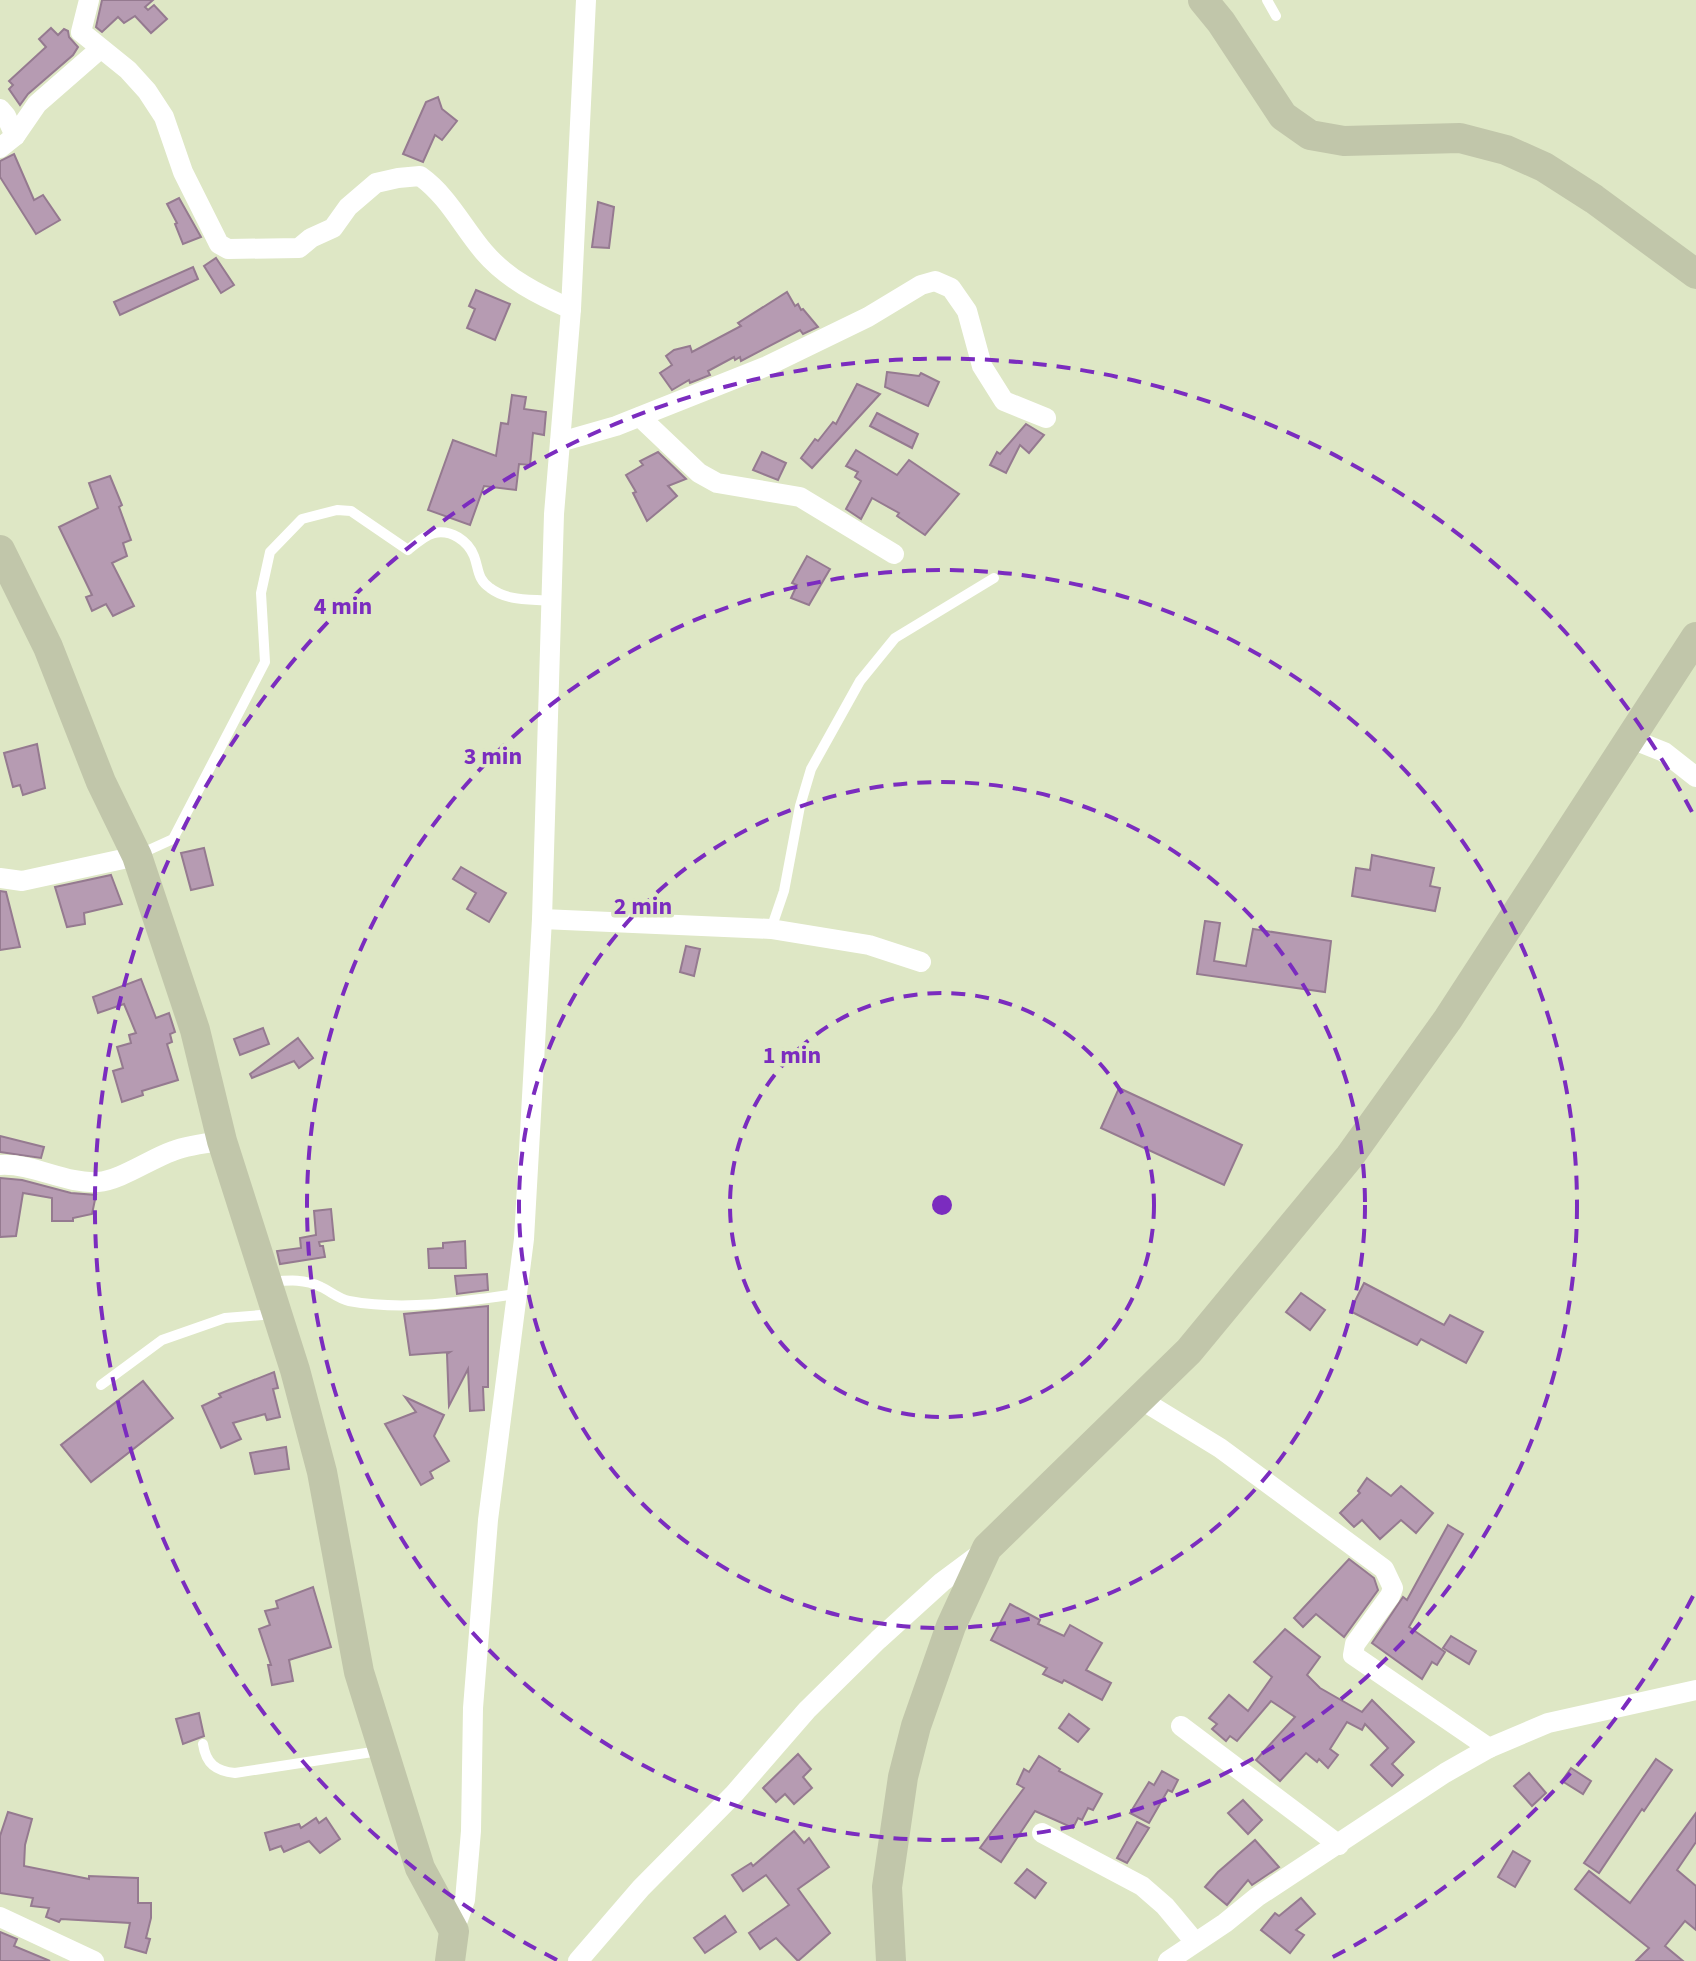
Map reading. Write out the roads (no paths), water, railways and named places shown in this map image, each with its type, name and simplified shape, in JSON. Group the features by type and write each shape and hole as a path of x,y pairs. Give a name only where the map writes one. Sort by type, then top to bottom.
{"street":[{"path":"89,0 81,32 128,70 164,117 183,172 219,244 228,249 299,248 311,238 333,228 348,207 376,183 420,176 457,213 484,251 513,280 571,309"},
{"path":"450,1961 454,1931 465,1900 471,1831 473,1708 488,1520 524,1239 542,919 549,740 550,601 571,309 586,0"},
{"path":"1203,0 1283,116 1310,135 1344,141 1460,138 1506,150 1544,167 1594,199 1696,274"},
{"path":"7,142 37,104 100,49"},
{"path":"0,109 6,116 7,142"},
{"path":"560,442 640,417 767,366 868,317 921,285 935,281 951,288 967,311 982,366 1004,401 1046,418"},
{"path":"640,417 699,473 717,483 800,497 894,554"},
{"path":"0,550 48,647 101,782 137,856 195,1030 222,1141 295,1370 322,1472 359,1672 420,1868 454,1931"},
{"path":"578,1961 641,1888 734,1794 807,1710 888,1630 942,1582 987,1548 1189,1351 1350,1156 1448,1019 1696,637"},
{"path":"1629,738 1664,752 1696,777"},
{"path":"0,878 22,881 137,856"},
{"path":"542,919 771,929 869,945 921,962"},
{"path":"0,1165 14,1164 81,1182 98,1182 111,1180 174,1150 222,1141"},
{"path":"1140,1399 1220,1448 1384,1569 1393,1588 1355,1644 1353,1655 1489,1748"},
{"path":"891,1961 887,1887 903,1777 916,1726 951,1626 987,1548"},
{"path":"1168,1961 1225,1923 1257,1897 1445,1773 1489,1748 1548,1723 1696,1690"},
{"path":"1181,1726 1339,1845"},
{"path":"1042,1833 1142,1886 1165,1906 1195,1942"},
{"path":"0,1917 94,1961"}],"lane":[{"path":"1267,0 1276,16"},
{"path":"137,856 173,839 265,662 261,593 270,552 302,519 337,510 351,511 408,550 434,533 451,533 464,540 473,553 480,579 491,589 509,598 550,601"},
{"path":"771,929 784,891 800,806 811,769 860,681 895,638 994,578"},
{"path":"266,1282 300,1280 318,1285 346,1301 403,1304 469,1301 516,1294"},
{"path":"101,1385 162,1340 225,1318 276,1314"},
{"path":"203,1744 208,1763 220,1772 235,1773 385,1750"}]}
